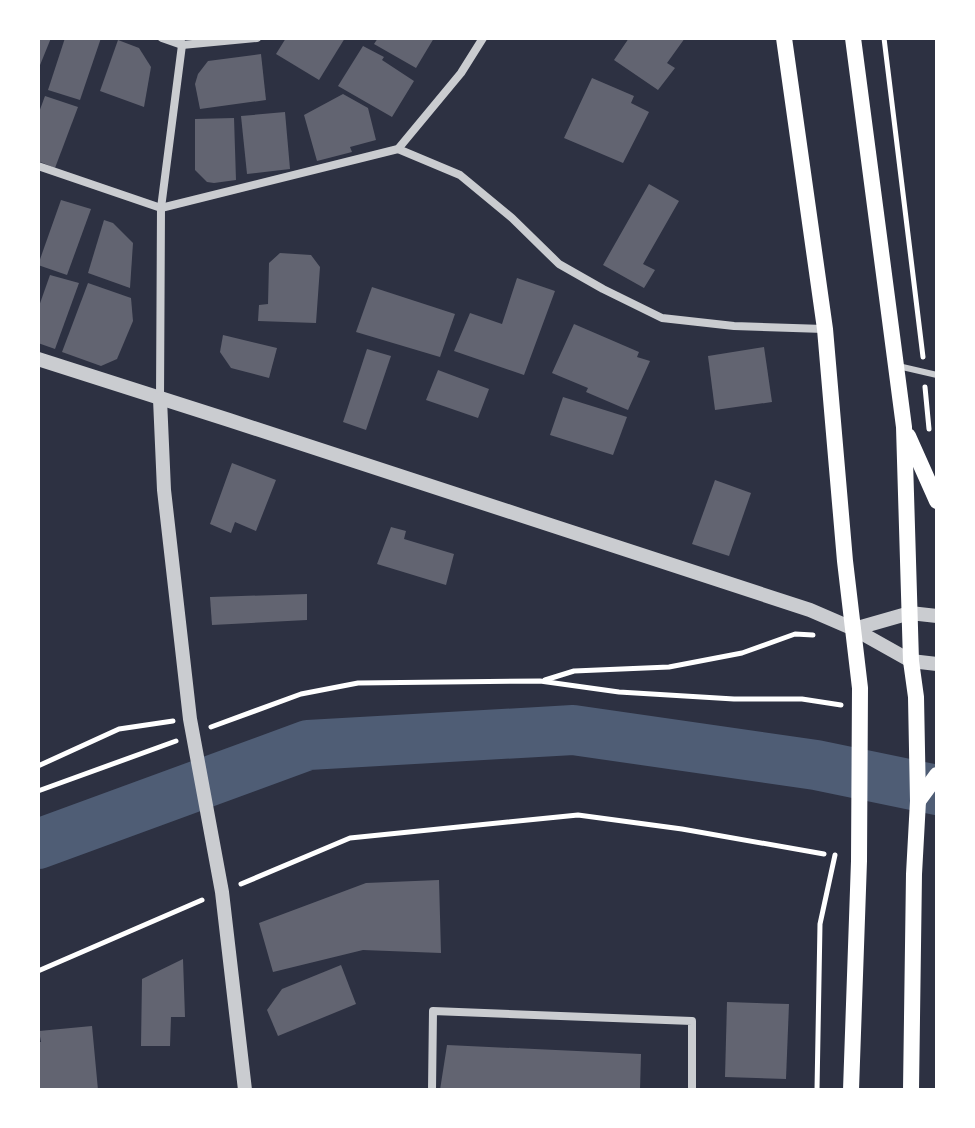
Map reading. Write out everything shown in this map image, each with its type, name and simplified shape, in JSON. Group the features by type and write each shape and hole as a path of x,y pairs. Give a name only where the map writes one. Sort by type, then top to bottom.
{"main road":[{"path":"784,38 825,329 845,561 860,688 859,861 851,1090"},
{"path":"853,38 904,427 918,801 911,1090"},
{"path":"904,427 937,501"},
{"path":"918,801 937,775"}],"street":[{"path":"162,38 181,42 257,38"},
{"path":"38,166 161,208 398,149 461,73 483,38"},
{"path":"181,42 161,208 160,399 164,490 190,719 222,892 245,1090"},
{"path":"398,149 460,175 512,218 559,264 662,318 734,326 825,329"},
{"path":"38,359 810,610 854,629 911,661 937,664"},
{"path":"854,629 910,613 937,616"},
{"path":"432,1090 433,1011 692,1021 692,1090"}],"lane":[{"path":"895,366 937,375"}],"path":[{"path":"884,38 931,437"},
{"path":"540,681 574,671 669,667 742,653 795,634 812,634"},
{"path":"209,728 301,694 358,683 540,681 619,692 734,699 802,699 847,706"},
{"path":"38,766 119,729 190,719"},
{"path":"38,791 180,739"},
{"path":"38,971 350,838 578,815 682,829 824,854"},
{"path":"817,1090 820,924 837,847"}],"building":[{"path":"38,38 51,38 38,70"},
{"path":"65,38 101,38 80,100 48,90"},
{"path":"286,38 345,38 319,80 276,54"},
{"path":"378,38 434,38 416,68 374,44"},
{"path":"629,38 685,38 667,63 675,68 658,90 614,60"},
{"path":"118,40 139,48 151,67 144,107 100,91"},
{"path":"363,46 384,57 382,60 414,81 392,117 338,86"},
{"path":"261,54 266,100 200,109 195,84 208,61"},
{"path":"592,78 634,96 631,103 649,112 623,163 564,138"},
{"path":"343,94 368,108 376,140 350,147 352,152 317,161 304,115"},
{"path":"45,96 78,107 55,168 38,161 38,115"},
{"path":"285,112 290,169 247,174 241,116"},
{"path":"234,118 236,180 207,182 195,170 195,119"},
{"path":"649,184 679,201 643,264 655,270 644,288 603,265"},
{"path":"61,200 91,209 67,275 38,265"},
{"path":"104,220 113,223 133,243 130,288 88,273"},
{"path":"280,253 311,255 320,267 316,323 258,321 259,305 268,304 269,263"},
{"path":"50,275 79,283 55,349 38,343 38,309"},
{"path":"517,278 555,291 524,375 454,351 470,313 502,324"},
{"path":"88,283 131,298 133,321 117,359 101,366 62,352"},
{"path":"372,287 455,314 440,357 356,332"},
{"path":"574,324 639,352 637,357 650,361 628,410 552,373"},
{"path":"223,335 277,348 269,378 231,368 220,352"},
{"path":"764,347 772,402 715,410 708,356"},
{"path":"367,349 391,356 366,430 343,422"},
{"path":"438,370 489,389 478,418 426,400"},
{"path":"563,397 627,417 613,455 550,435"},
{"path":"232,463 276,480 256,531 235,522 231,533 210,524"},
{"path":"715,480 751,493 729,556 692,544"},
{"path":"391,527 406,531 404,539 454,554 446,585 377,564"},
{"path":"307,594 307,620 212,625 210,597"},
{"path":"439,880 441,953 363,950 273,972 259,923 366,883"},
{"path":"183,959 185,1017 171,1017 170,1046 141,1046 142,979"},
{"path":"341,965 356,1004 278,1036 267,1010 282,989"},
{"path":"727,1002 789,1004 786,1079 725,1077"},
{"path":"92,1026 98,1090 38,1090 39,1031"},
{"path":"447,1045 641,1054 640,1090 440,1090"}],"waterway":[{"path":"38,844 308,745 573,730 816,765 937,790"}]}
